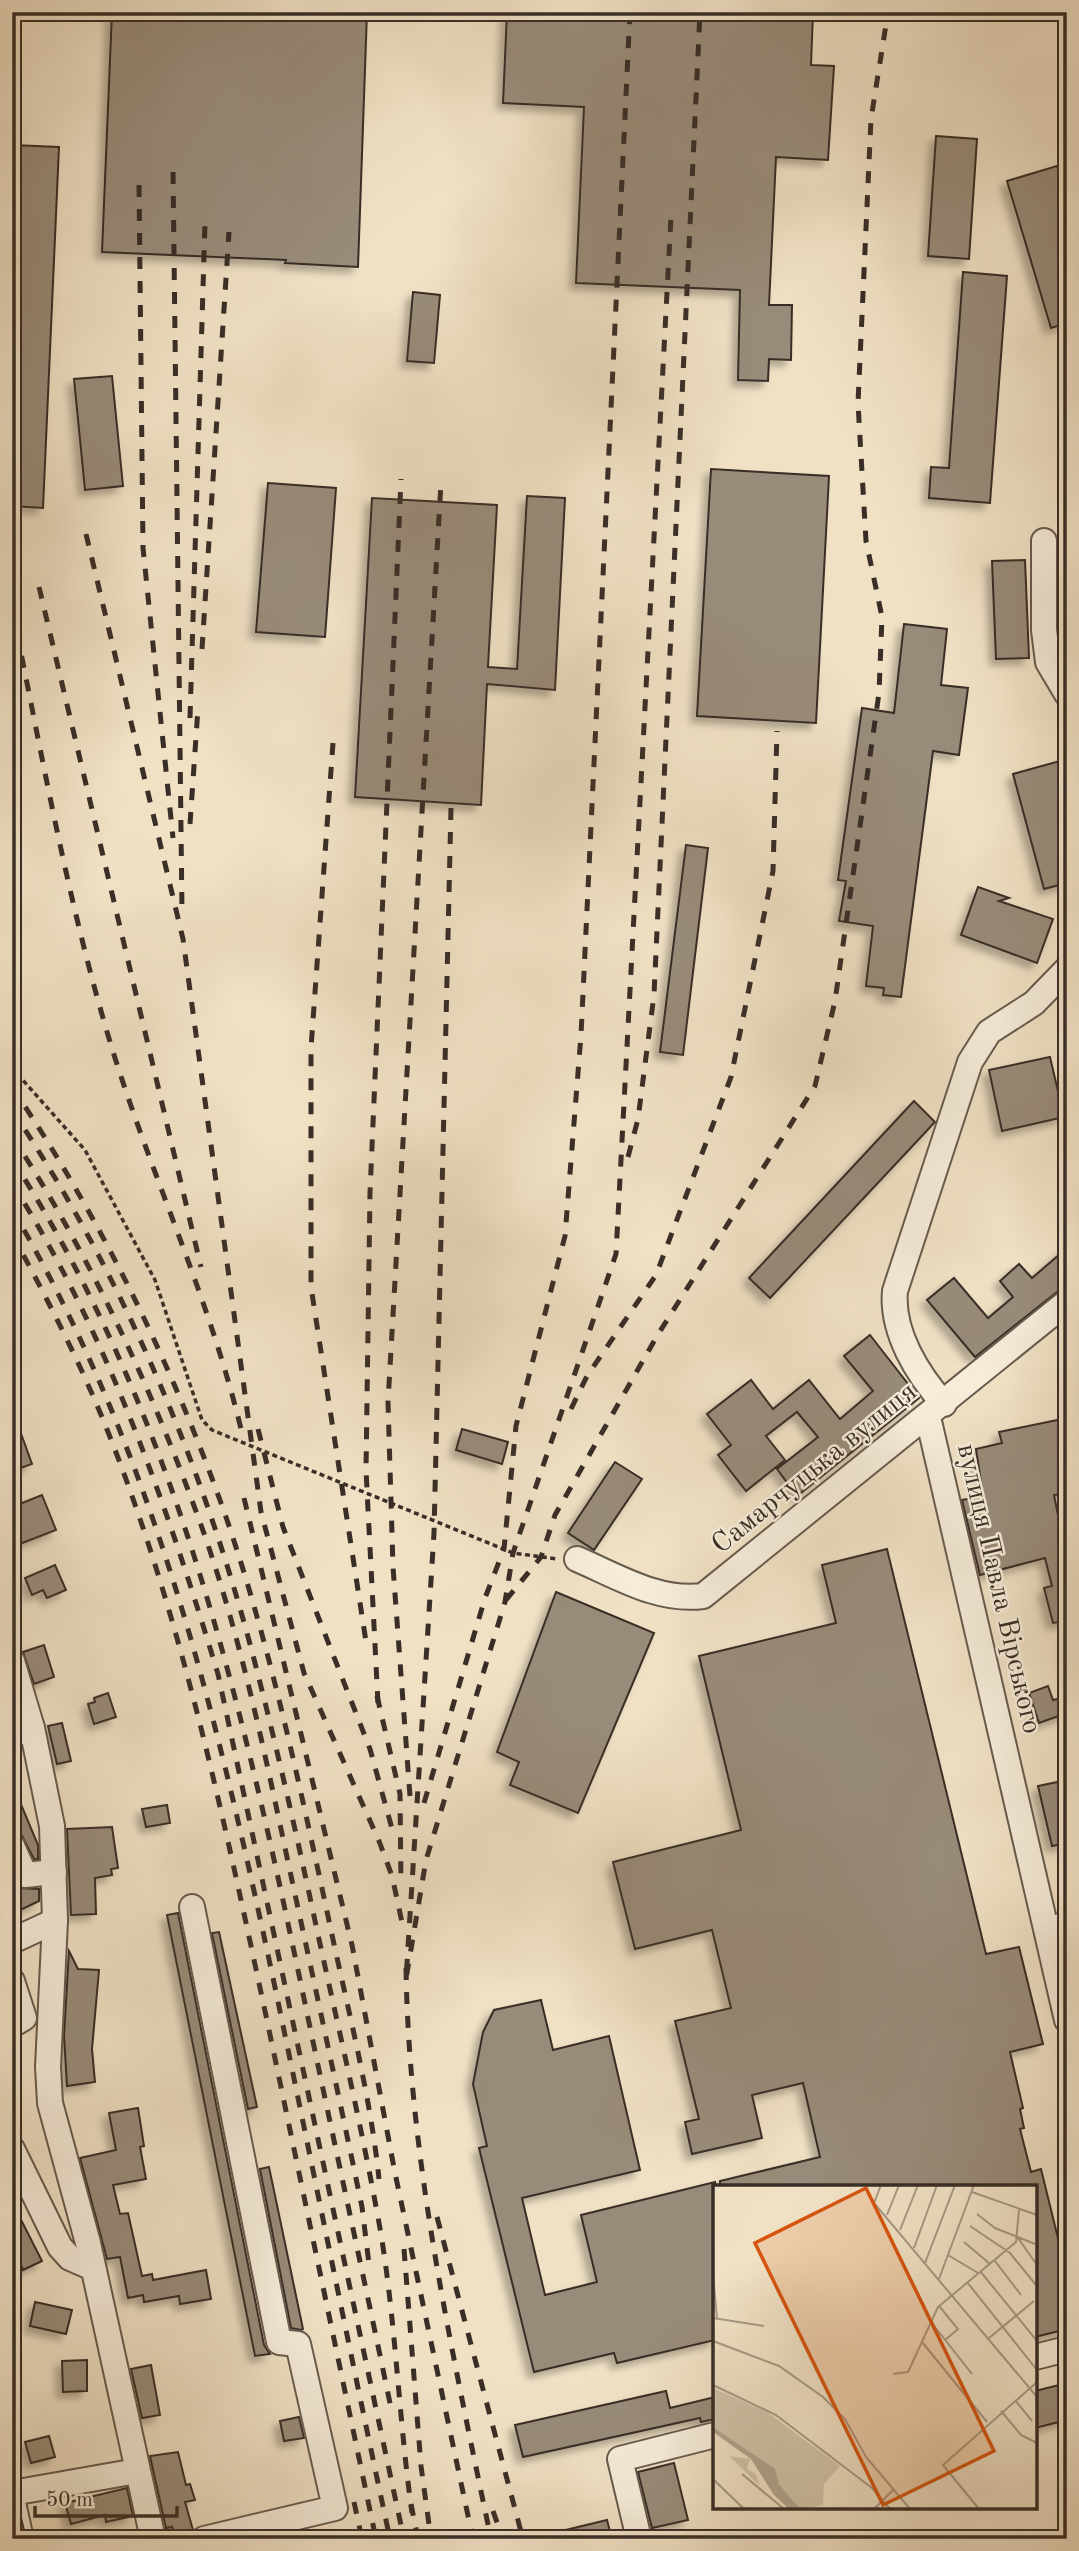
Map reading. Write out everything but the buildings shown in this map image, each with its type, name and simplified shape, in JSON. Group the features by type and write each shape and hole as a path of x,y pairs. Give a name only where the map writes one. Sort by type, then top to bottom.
{"street":[{"path":"1044,541 1044,630 1048,662 1067,694"},
{"path":"936,1410 914,1367 893,1305 895,1291 970,1062 989,1032 1034,1003 1067,969"},
{"name":"Самарчуцька вулиця","path":"577,1559 653,1591 680,1599 703,1596 1067,1302"},
{"name":"вулиця Павла Вірського","path":"936,1410 1057,1928 1067,2020"},
{"path":"12,1661 22,1732 52,1826 55,1921 48,2067 50,2103 93,2268 153,2539"},
{"path":"12,1846 25,1874 54,1872"},
{"path":"192,1907 279,2342 298,2344 335,2508 204,2539"},
{"path":"12,1941 55,1921"},
{"path":"12,1981 24,2018 12,2025"},
{"path":"12,2149 60,2247 70,2258 93,2268"},
{"path":"1037,2356 1067,2349"},
{"path":"639,2539 620,2459 713,2436"},
{"path":"12,2493 137,2472"},
{"path":"12,2498 22,2539"}],"path":[{"path":"12,1068 85,1150 155,1280 202,1420 212,1430 513,1553 577,1559"}],"tram line":[{"path":"12,2479 26,2539"}],"railway":[{"path":"424,1803 485,1598 504,1549 516,1426 565,1236 581,1035 630,12"},
{"path":"628,1157 638,1119 654,995 700,12"},
{"path":"506,1600 541,1557 555,1515 657,1336 815,1086 835,1001 879,693 882,617 866,541 858,403 871,119 888,12"},
{"path":"173,172 182,911"},
{"path":"139,185 143,548 173,838"},
{"path":"451,808 434,1533 406,1979 426,1860 505,1602 513,1553 616,1254 671,217"},
{"path":"190,718 205,222"},
{"path":"202,649 229,232"},
{"path":"378,1703 366,1470 370,1193 401,479"},
{"path":"410,1796 393,1567 388,1402 441,483"},
{"path":"86,534 183,939 261,1512 304,1673 379,1841 392,1876 403,1927"},
{"path":"39,587 201,1267"},
{"path":"12,609 58,835 99,1003 131,1105 215,1337 242,1433"},
{"path":"190,824 198,708"},
{"path":"571,1409 587,1376 656,1275 731,1077 773,871 777,731"},
{"path":"333,743 311,1048 311,1287 367,1648"},
{"path":"12,1087 76,1189 133,1296 184,1407 227,1520 271,1667 295,1766 364,2080 379,2179"},
{"path":"12,1110 53,1174 125,1307 186,1447 235,1591 288,1797 374,2196 390,2303 412,2513"},
{"path":"12,1136 68,1229 118,1325 162,1424 215,1566 270,1777 362,2207 369,2264"},
{"path":"12,1159 69,1256 118,1355 159,1456 195,1560 254,1772 391,2408"},
{"path":"12,1183 77,1300 132,1421 218,1674 404,2539"},
{"path":"12,1209 62,1302 106,1396 176,1589 205,1688 254,1889 390,2539"},
{"path":"12,1234 64,1334 110,1437 136,1507 180,1649 233,1865 376,2539"},
{"path":"258,1429 283,1527 370,1749 394,1836"},
{"path":"244,1498 352,1945 395,2173 473,2539"},
{"path":"377,1696 400,1794 401,1885"},
{"path":"406,1968 409,2040 424,2184 448,2327 491,2539"},
{"path":"437,2217 523,2539"},
{"path":"404,2249 421,2466 431,2539"},
{"path":"354,2502 362,2539"},
{"path":"411,2504 418,2539"},
{"path":"493,2511 503,2539"}]}
